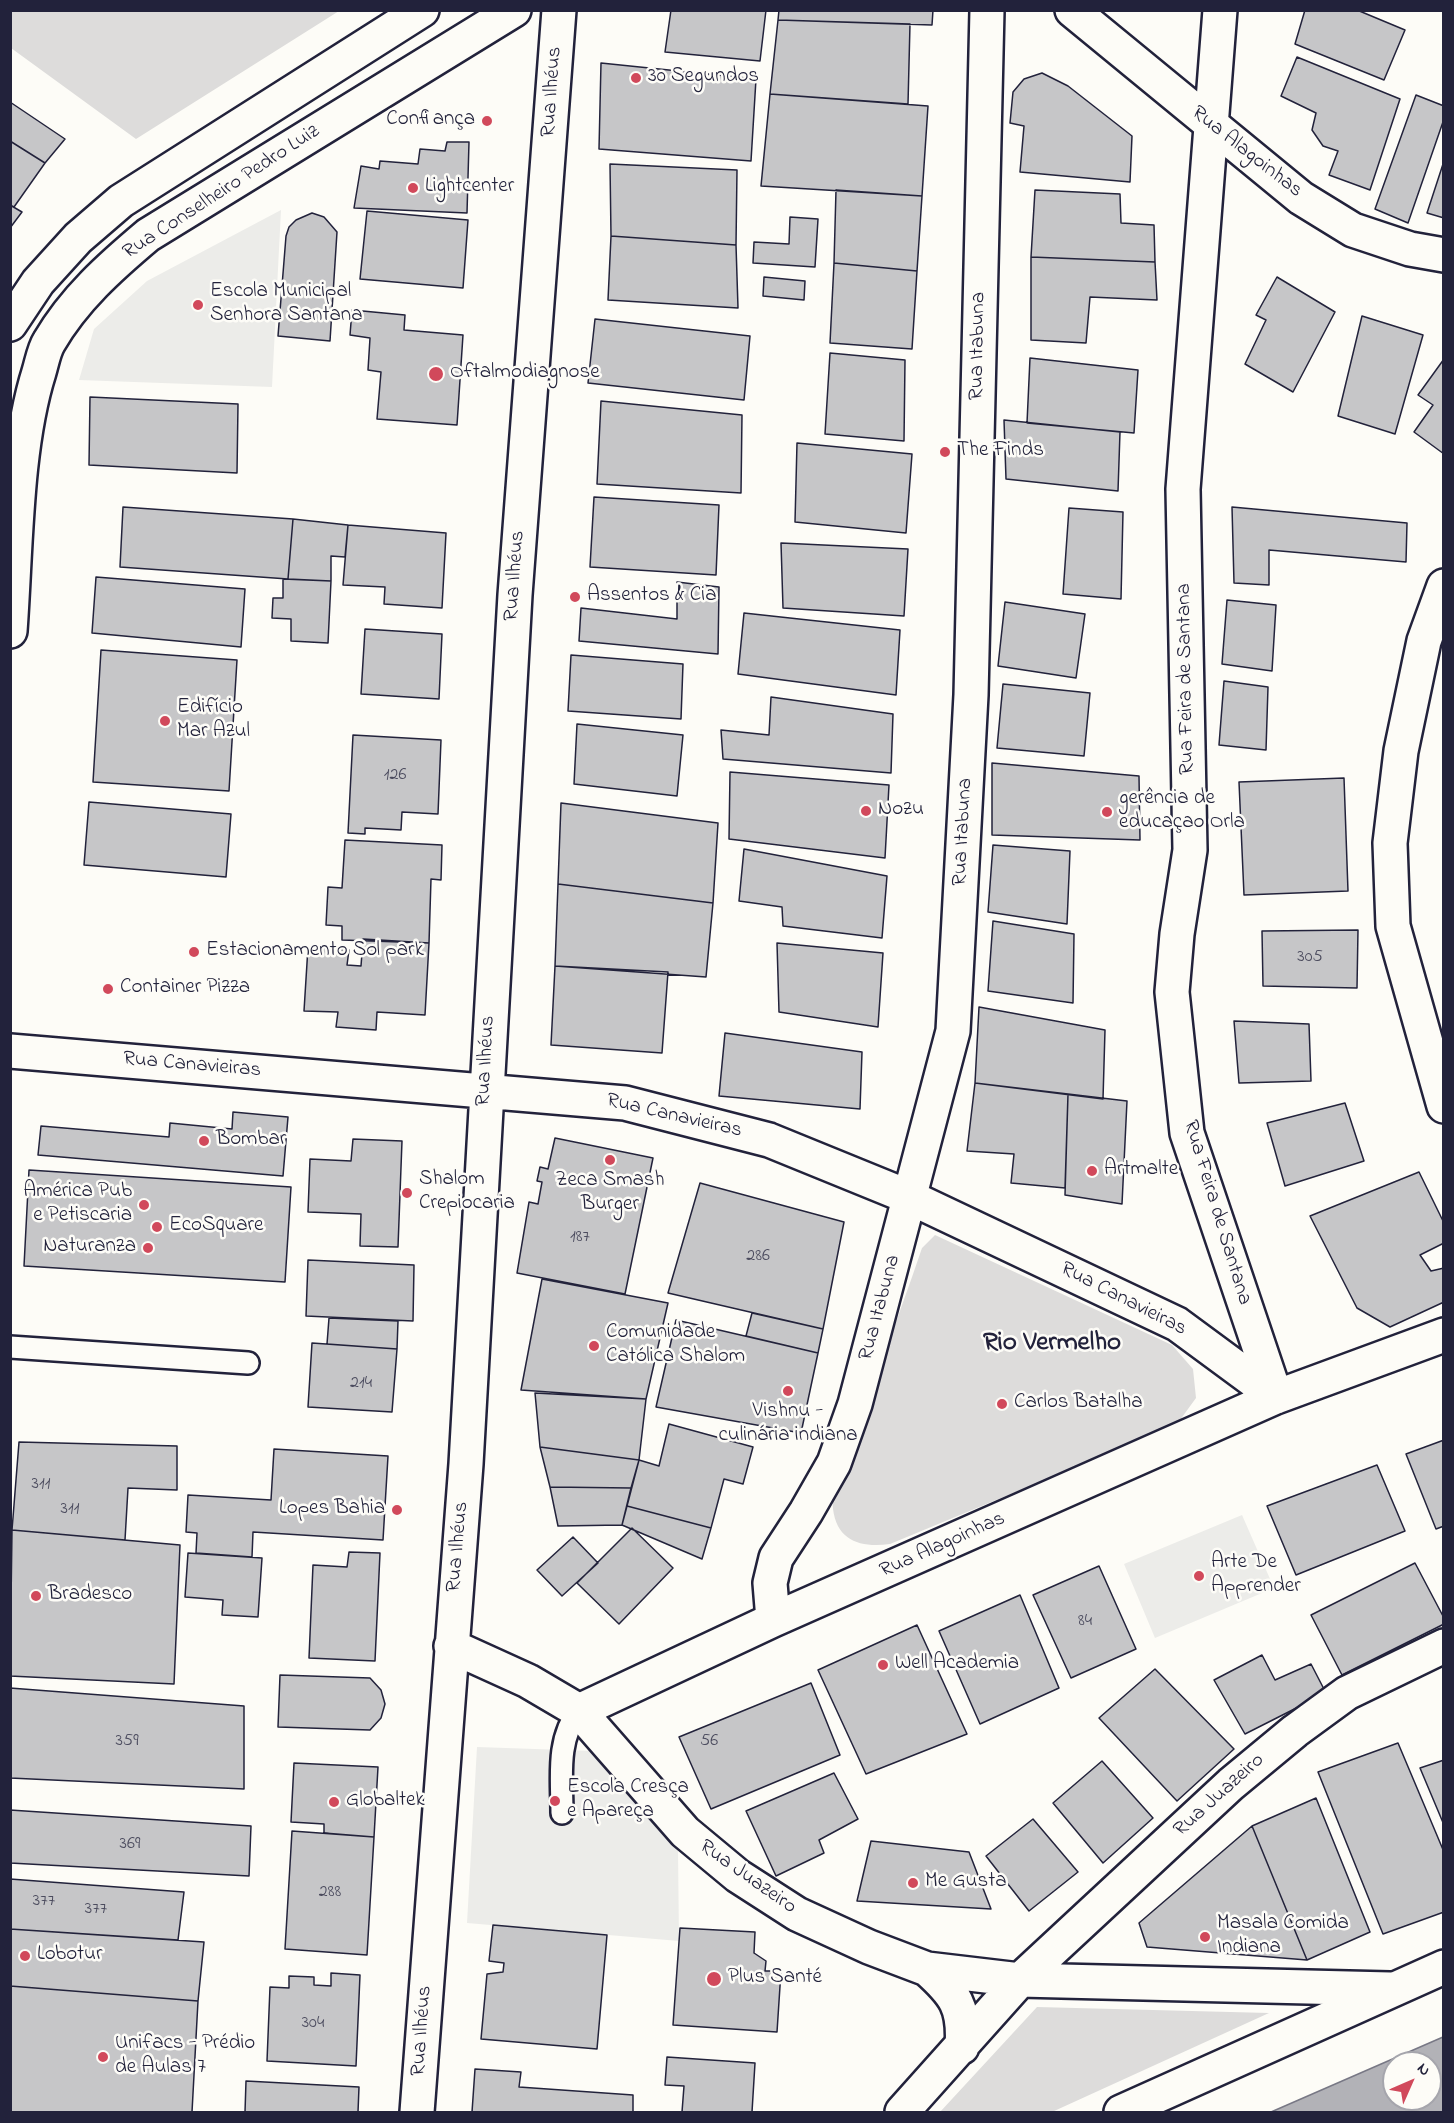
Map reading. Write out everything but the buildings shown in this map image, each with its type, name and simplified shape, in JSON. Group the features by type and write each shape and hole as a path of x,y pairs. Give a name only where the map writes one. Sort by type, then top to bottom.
{"street":[{"path":"10,324 38,282 78,238 121,201 422,10"},
{"name":"Rua Conselheiro Pedro Luiz","path":"10,631 23,454 31,398 48,344 72,307 106,270 148,236 514,10"},
{"name":"Rua Ilhéus","path":"417,2112 466,1464 485,1090 515,595 559,10"},
{"name":"Rua Itabuna","path":"773,1620 770,1583 776,1558 806,1512 837,1453 855,1404 892,1270 952,1031 971,695 987,10"},
{"name":"Rua Alagoinhas","path":"1072,10 1300,198 1353,230 1410,249 1443,255"},
{"name":"Rua Feira de Santana","path":"1220,10 1184,489 1190,850 1177,934 1172,992 1187,1133 1276,1397"},
{"path":"1443,586 1424,641 1401,751 1389,843 1393,926 1443,1106"},
{"name":"Rua Canavieiras","path":"10,1051 625,1103 703,1121 770,1140 909,1197 1177,1324 1276,1397"},
{"name":"Rua Alagoinhas","path":"579,1711 773,1620 1276,1397 1443,1335"},
{"path":"451,1646 473,1653 528,1681 579,1711"},
{"name":"Rua Juazeiro","path":"902,2112 1020,1980 1231,1785 1295,1731 1347,1693 1443,1646"},
{"name":"Rua Juazeiro","path":"579,1711 685,1832 738,1876 797,1914 869,1947 927,1969 1020,1980 1390,1989"},
{"path":"1121,2112 1443,1966"},
{"name":"Rua Juazeiro","path":"927,1969 949,1989 958,2004 964,2025 962,2047"}],"lane":[{"path":"10,1347 248,1363"},
{"path":"562,1813 564,1740 569,1723 579,1711"}],"shaded area":[{"path":"11,10 339,11 136,139 11,48"},
{"name":"Escola Municipal Senhora Santana","path":"281,210 272,387 79,380 94,329 147,281"},
{"path":"935,1235 1172,1345 1193,1369 1196,1398 1180,1420 1153,1435 890,1544 860,1543 852,1540 840,1529 835,1520 834,1497 850,1469 881,1365 922,1248"},
{"name":"Arte De Apprender","path":"1242,1515 1274,1588 1155,1638 1124,1564"},
{"name":"Escola Cresça e Apareça","path":"477,1747 593,1751 678,1850 679,1941 467,1923"},
{"path":"1037,2007 1269,2013 1052,2112 940,2112"},
{"path":"1443,2037 1443,2112 1271,2112 1382,2064 1382,2111 1442,2111 1442,2051 1411,2051"}],"place":[{"name":"30 Segundos","path":"636,78"},
{"name":"Confiança","path":"487,121"},
{"name":"Lightcenter","path":"413,188"},
{"name":"Escola Municipal Senhora Santana","path":"198,305"},
{"name":"Oftalmodiagnose","path":"436,374"},
{"name":"The Finds","path":"945,452"},
{"name":"Assentos & Cia","path":"575,597"},
{"name":"Edifício Mar Azul","path":"165,721"},
{"name":"Nozu","path":"866,811"},
{"name":"gerência de educaçao Orla","path":"1107,812"},
{"name":"Estacionamento Sol park","path":"194,952"},
{"name":"Container Pizza","path":"108,989"},
{"name":"Bombar","path":"204,1141"},
{"name":"Zeca Smash Burger","path":"610,1160"},
{"name":"Artmalte","path":"1092,1171"},
{"name":"Shalom Crepiocaria","path":"407,1193"},
{"name":"América Pub e Petiscaria","path":"144,1205"},
{"name":"EcoSquare","path":"157,1227"},
{"name":"Naturanza","path":"148,1248"},
{"name":"Comunidade Católica Shalom","path":"594,1346"},
{"name":"Vishnu - culinária indiana","path":"788,1391"},
{"name":"Carlos Batalha","path":"1002,1404"},
{"name":"Lopes Bahia","path":"397,1510"},
{"name":"Arte De Apprender","path":"1199,1576"},
{"name":"Bradesco","path":"36,1596"},
{"name":"Well Academia","path":"883,1665"},
{"name":"Escola Cresça e Apareça","path":"555,1801"},
{"name":"Globaltek","path":"334,1802"},
{"name":"Me Gusta","path":"913,1883"},
{"name":"Masala Comida Indiana","path":"1205,1937"},
{"name":"Lobotur","path":"25,1956"},
{"name":"Plus Santé","path":"714,1979"},
{"name":"Unifacs - Prédio de Aulas 7","path":"103,2057"}],"district":[{"name":"Rio Vermelho","path":"1052,1345"}]}
